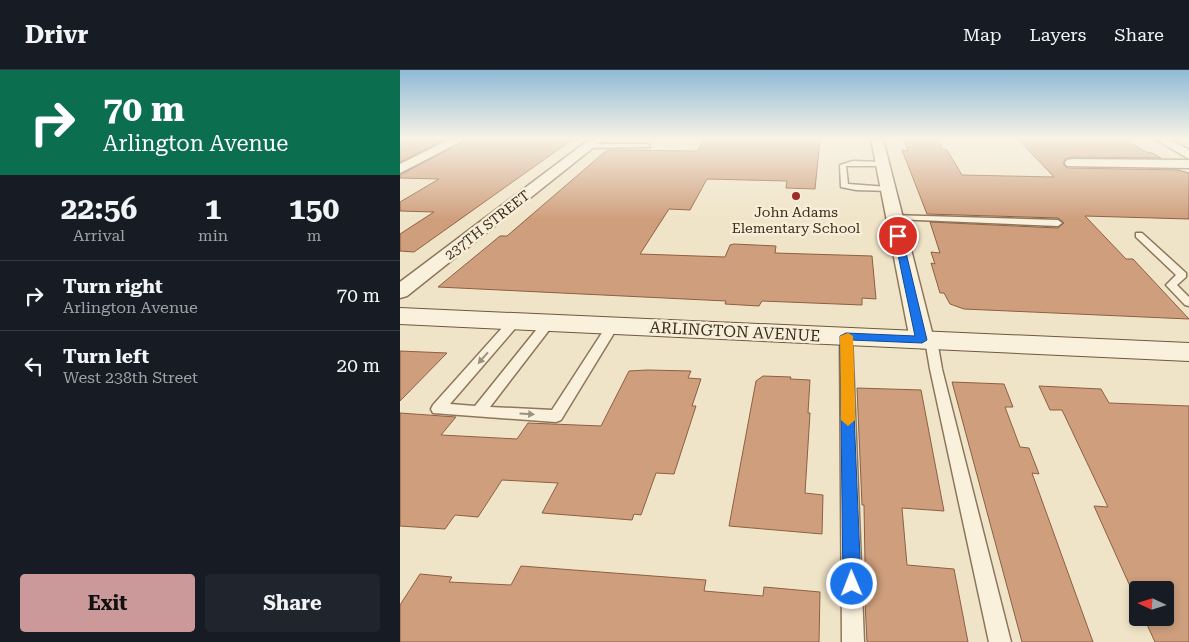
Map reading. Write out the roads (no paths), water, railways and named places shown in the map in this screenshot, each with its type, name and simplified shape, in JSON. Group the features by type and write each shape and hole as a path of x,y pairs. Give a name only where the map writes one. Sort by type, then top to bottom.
{"main road":[{"name":"ARLINGTON AVENUE","path":"400,316 1189,352"}],"street":[{"name":"237TH STREET","path":"400,292 563,166"},
{"path":"882,166 927,340"}],"lane":[{"path":"843,166 844,185 856,188 888,189"},
{"path":"894,217 1058,223"},
{"path":"1139,235 1182,275 1171,285 1189,303"},
{"path":"515,321 438,408 556,416 613,325"},
{"path":"478,411 549,322"},
{"path":"846,336 853,642"},
{"path":"927,340 936,369 1000,642"}],"place":[{"name":"John Adams Elementary School","path":"796,196"}]}
